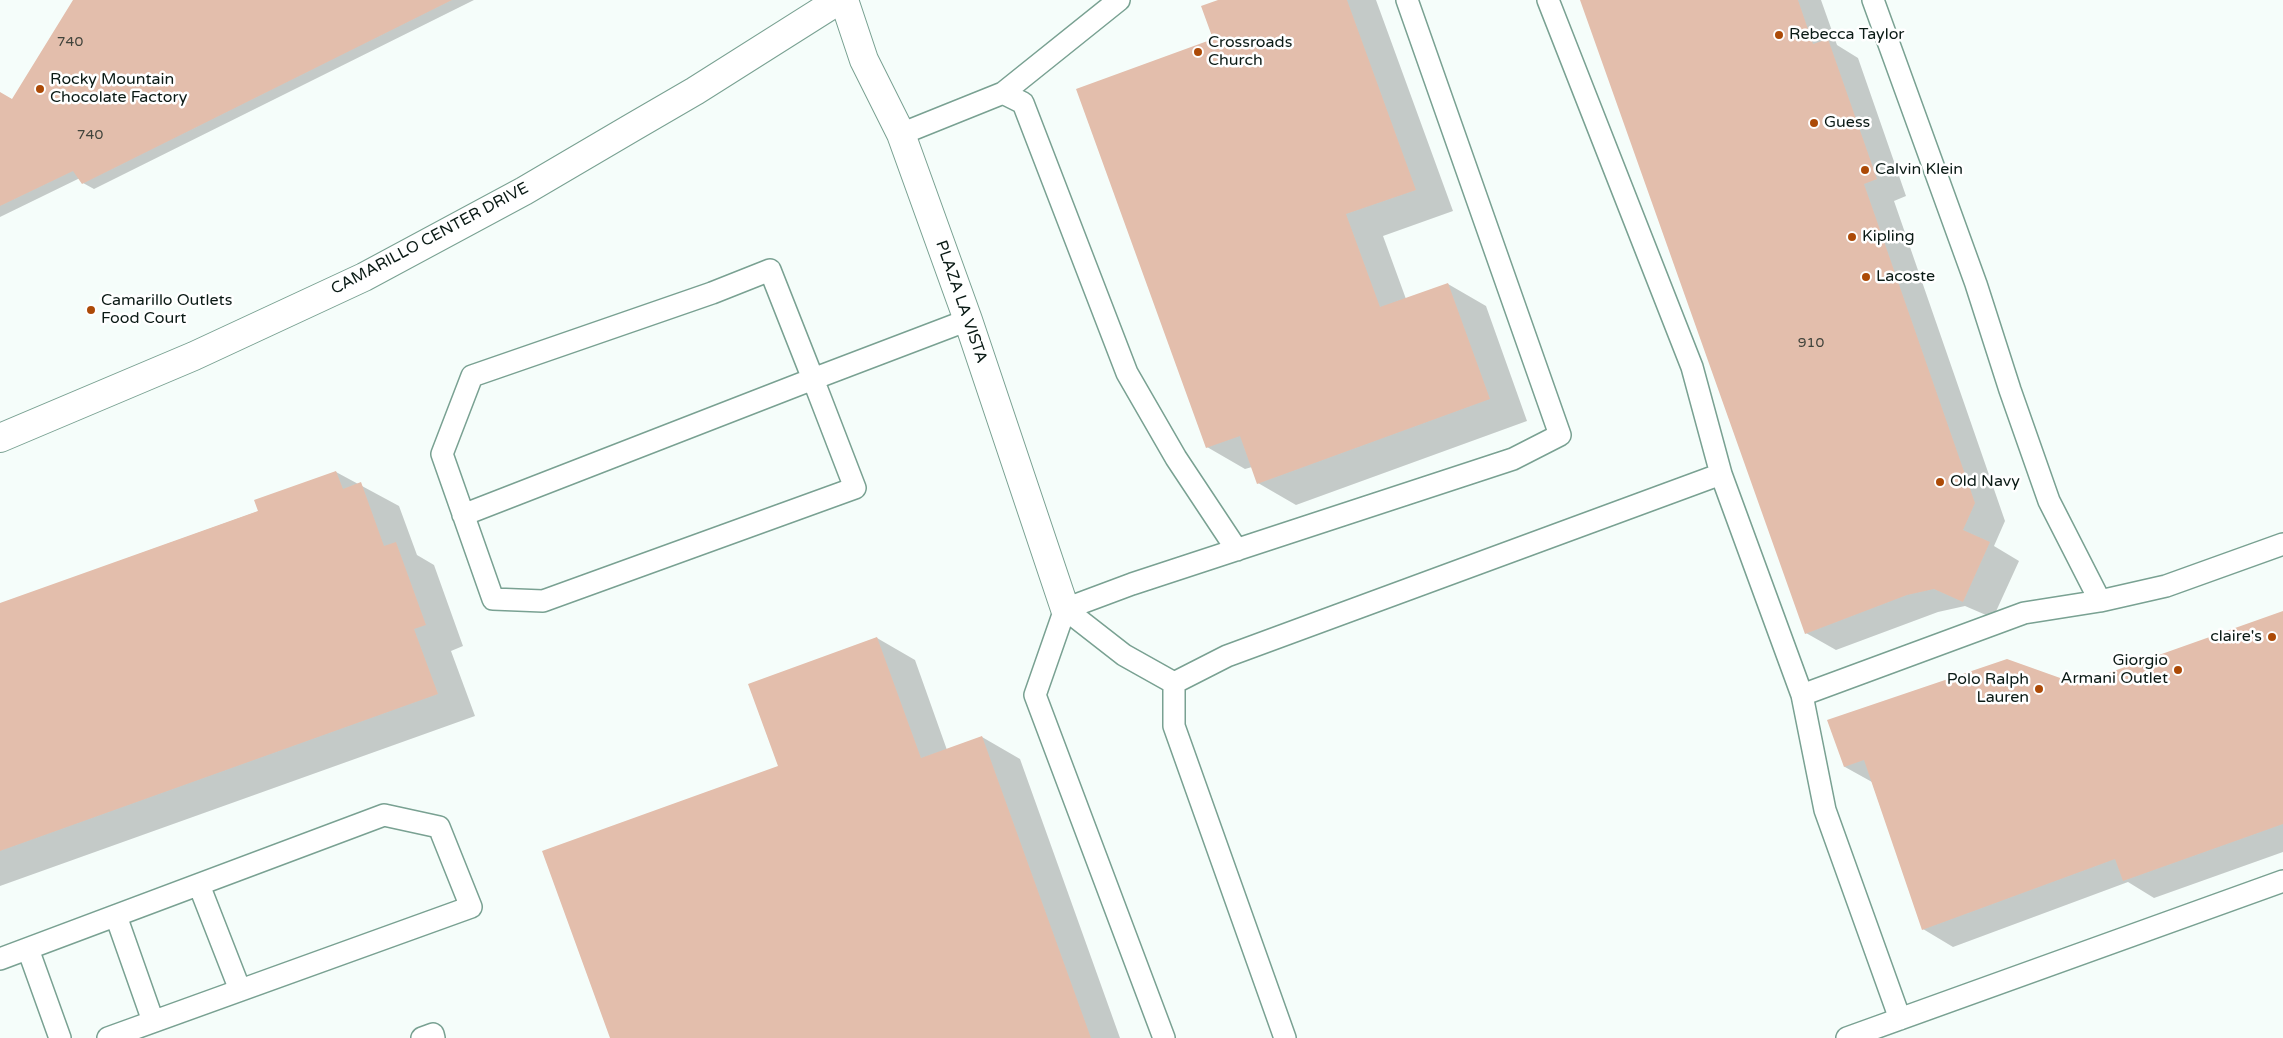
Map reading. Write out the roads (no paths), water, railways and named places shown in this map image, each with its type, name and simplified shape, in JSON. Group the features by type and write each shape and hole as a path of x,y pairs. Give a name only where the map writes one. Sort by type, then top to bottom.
{"street":[{"name":"CAMARILLO CENTER DRIVE","path":"0,438 194,356 364,276 524,190 695,91 839,0"},
{"name":"PLAZA LA VISTA","path":"844,0 864,60 901,134 968,320 1065,609"}],"lane":[{"path":"901,134 1003,93 1119,0"},
{"path":"1065,609 1132,584 1513,459 1560,435 1407,0"},
{"path":"1548,0 1692,367 1721,474 1802,695 1825,810 1900,1019"},
{"path":"1873,0 1976,284 2010,390 2049,501 2100,601"},
{"path":"1003,93 1022,103 1126,373 1176,458 1237,550"},
{"path":"770,270 813,379 855,488 543,601 492,598 442,454 472,376 712,293 770,270"},
{"path":"463,515 968,320"},
{"path":"1174,683 1227,656 1721,474"},
{"path":"1802,695 2024,613 2100,601 2166,586 2283,544"},
{"path":"1065,609 1124,655 1174,683"},
{"path":"1065,609 1035,695 1164,1038"},
{"path":"1174,683 1174,726 1285,1038"},
{"path":"0,959 384,815 439,827 471,907 108,1038"},
{"path":"1847,1038 2283,881"},
{"path":"199,885 240,990"},
{"path":"116,916 153,1021"},
{"path":"28,949 60,1038"},
{"path":"422,1038 433,1034 434,1038"}],"place":[{"name":"Rebecca Taylor","path":"1779,35"},
{"name":"Crossroads Church","path":"1198,52"},
{"name":"Rocky Mountain Chocolate Factory","path":"40,89"},
{"name":"Guess","path":"1814,123"},
{"name":"Calvin Klein","path":"1865,170"},
{"name":"Kipling","path":"1852,237"},
{"name":"Lacoste","path":"1866,277"},
{"name":"Camarillo Outlets Food Court","path":"91,310"},
{"name":"Old Navy","path":"1940,482"},
{"name":"claire's","path":"2272,637"},
{"name":"Giorgio Armani Outlet","path":"2178,670"},
{"name":"Polo Ralph Lauren","path":"2039,689"}]}
